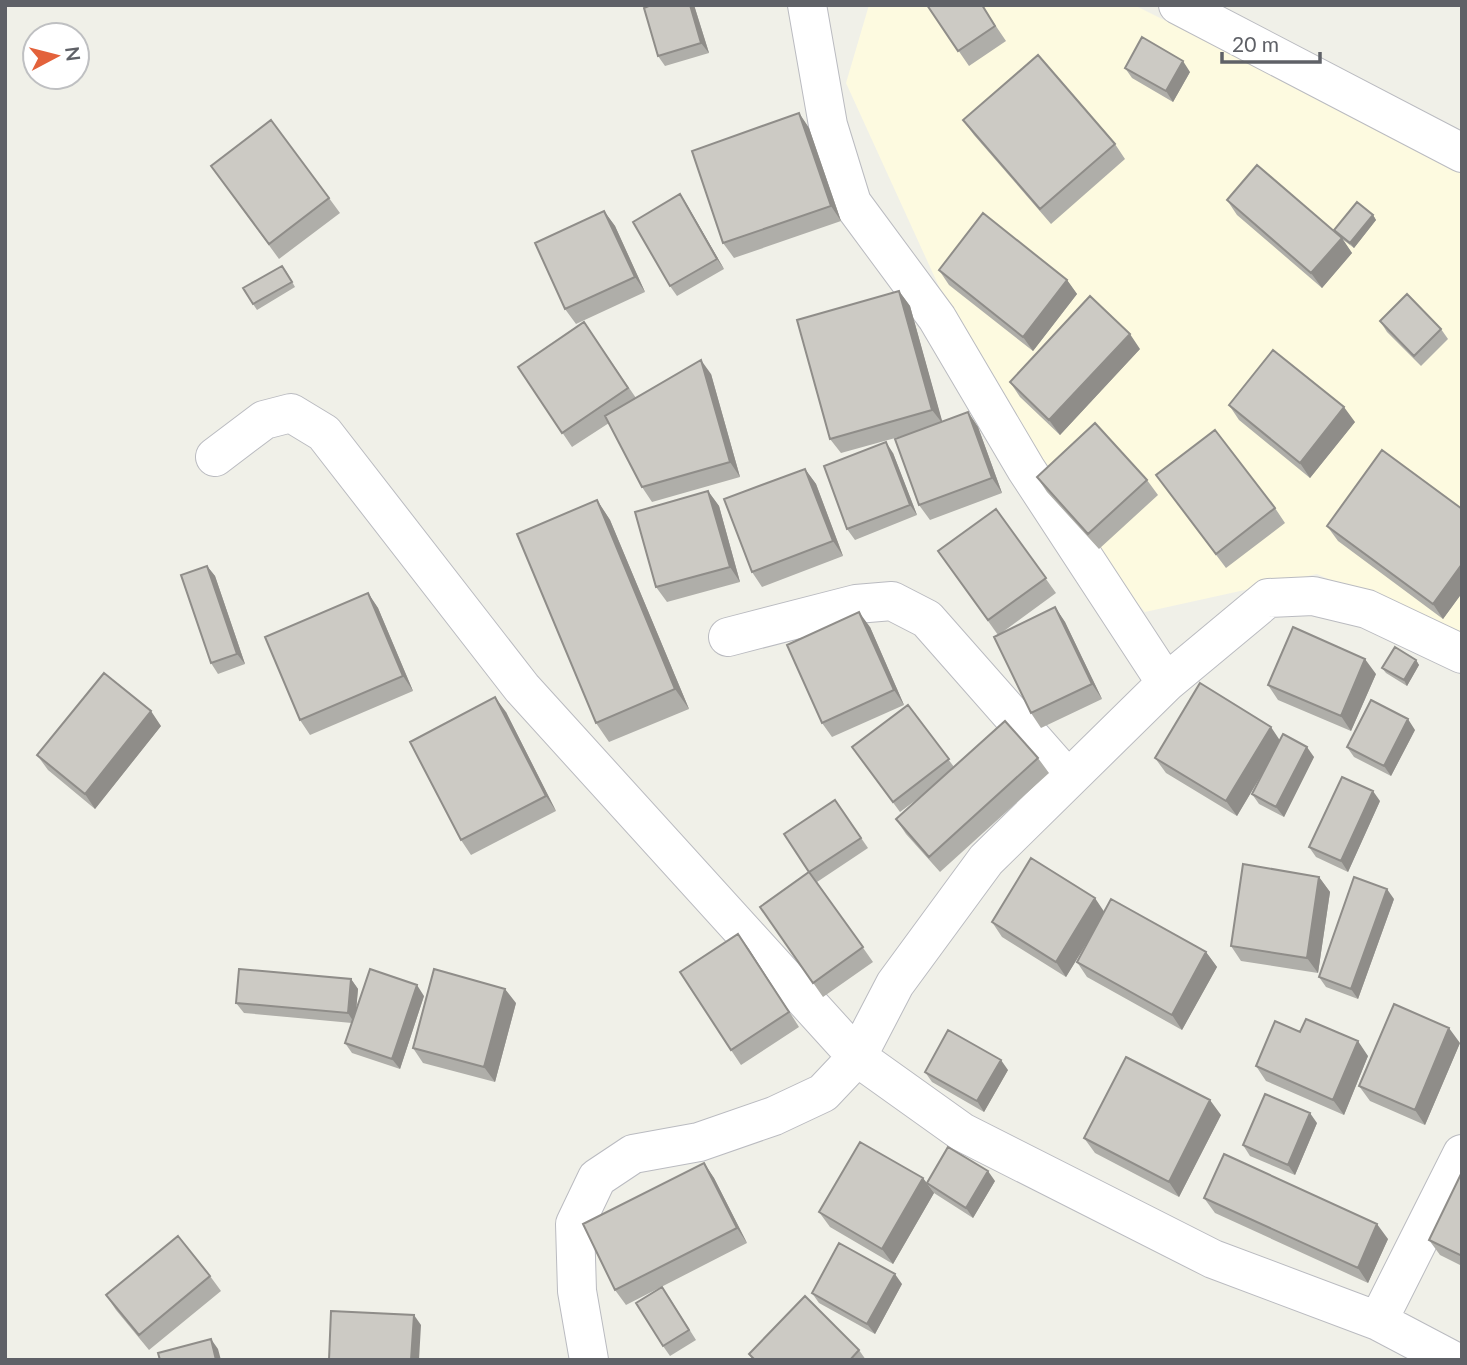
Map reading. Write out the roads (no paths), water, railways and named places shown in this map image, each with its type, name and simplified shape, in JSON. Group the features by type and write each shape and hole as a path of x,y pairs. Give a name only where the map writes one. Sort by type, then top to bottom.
{"street":[{"path":"807,5 828,125 852,202 937,318 1026,468 1166,683"},
{"path":"1178,5 1462,153"},
{"path":"215,457 264,420 291,413 324,433 522,688 857,1057 962,1132 1213,1259 1378,1321 1452,1360"},
{"path":"589,1360 577,1292 575,1224 597,1178 634,1154 699,1142 774,1116 823,1093 857,1057 895,984 986,860 1166,683 1268,598 1313,596 1367,609 1462,654"},
{"path":"728,637 856,604 892,601 927,619 1068,779"},
{"path":"1378,1321 1462,1154"}]}
